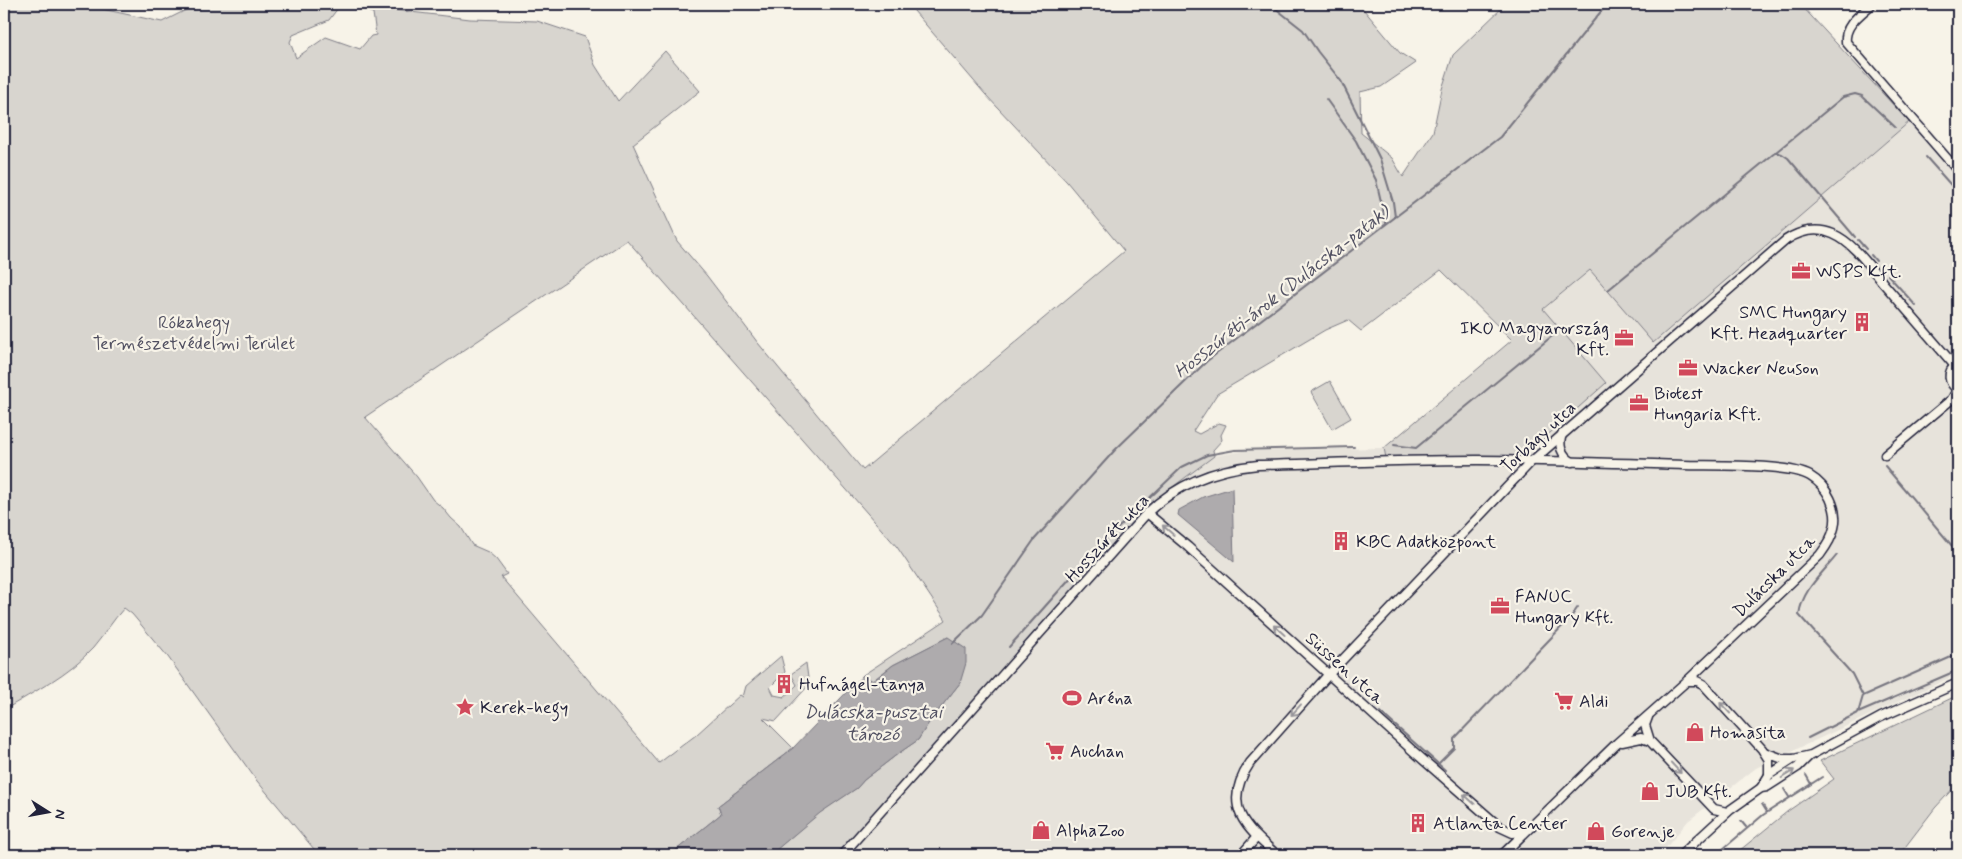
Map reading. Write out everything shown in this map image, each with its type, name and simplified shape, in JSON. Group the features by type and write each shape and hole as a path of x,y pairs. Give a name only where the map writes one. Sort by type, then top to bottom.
{"street":[{"path":"1872,4 1850,25 1845,37 1846,42 1958,171"},
{"name":"Torbágy utca","path":"1277,855 1246,826 1238,808 1237,790 1240,777 1260,750 1329,674 1531,462 1562,433 1792,236 1806,231 1827,232 1848,243 1956,364 1950,370 1950,381 1958,390"},
{"path":"1884,455 1952,398 1958,390"},
{"path":"1562,433 1561,449 1565,457 1572,462"},
{"name":"Hosszúrét utca","path":"842,855 1147,513 1182,487 1205,476 1231,468 1258,465 1423,461 1531,462"},
{"name":"Dulácska utca","path":"1502,855 1617,743 1687,681 1820,555 1829,543 1834,528 1835,516 1832,501 1823,486 1810,476 1784,469 1531,462"},
{"name":"Süssen utca","path":"1147,513 1188,547 1500,827 1514,833 1527,830"},
{"path":"1702,684 1701,677 1704,664"},
{"path":"1687,681 1697,681 1702,684 1764,752 1769,760 1770,775"},
{"path":"1761,788 1767,787 1798,767 1811,755 1881,717 1958,683"},
{"path":"1648,715 1645,725 1650,741 1707,803 1714,809 1727,812"},
{"path":"1617,743 1640,738 1650,741"},
{"path":"1764,752 1783,759 1794,759 1811,755"},
{"path":"1681,855 1727,812 1761,788 1770,775 1794,759"},
{"path":"1707,803 1711,820 1708,831"},
{"path":"1241,855 1257,838"}],"shaded area":[{"path":"1909,122 1958,178 1958,674 1756,768 1688,821 1660,855 837,855 1135,519 1150,504 1214,456 1243,451 1384,448 1386,458 1450,456 1543,310 1589,270 1784,230"}],"green space":[{"name":"Rókahegy Természetvédelmi Terület","path":"4,4 79,4 162,22 198,4 341,4 329,20 293,35 290,42 296,58 326,37 360,49 371,36 376,35 373,13 357,4 377,4 394,10 470,19 537,21 585,37 595,65 618,101 665,51 700,91 633,144 677,241 863,470 1124,251 1067,182 985,94 908,4 1359,4 1400,53 1416,63 1381,87 1360,92 1361,133 1392,158 1403,177 1433,132 1442,89 1453,55 1506,4 1800,4 1909,122 1653,343 1590,270 1543,309 1606,383 1523,457 1386,458 1384,448 1512,340 1441,270 1361,331 1348,320 1325,330 1217,394 1193,431 1199,434 1219,423 1226,425 1221,435 1222,440 1213,450 1214,456 1150,504 1135,519 837,855 770,855 820,812 857,788 864,780 918,740 930,721 960,683 948,637 893,665 872,681 863,675 946,620 897,547 627,240 365,417 417,477 433,500 461,527 472,545 488,552 496,559 507,574 501,577 659,763 696,735 740,695 743,697 746,686 781,656 785,672 770,687 774,695 784,697 797,685 791,674 806,663 809,685 776,721 763,718 793,748 718,806 721,814 670,855 319,855 257,781 168,657 132,614 124,608 83,658 51,682 4,710"},
{"path":"1330,381 1351,418 1332,429 1311,392"},
{"path":"1958,695 1958,783 1935,808 1899,855 1734,855 1788,811 1834,779 1820,761"}],"water":[{"path":"1232,488 1234,562 1178,515 1179,510 1203,497"},
{"name":"Dulácska-pusztai tározó","path":"948,637 966,649 966,663 960,683 930,721 918,740 864,780 857,788 820,813 770,855 670,855 721,814 718,806 793,748 863,675 873,681 893,665"}],"waterway":[{"path":"1270,4 1303,30 1341,81 1380,159 1393,202 1395,217"},
{"name":"Hosszúréti-árok (Dulácska-patak)","path":"953,643 982,615 1034,540 1115,450 1207,361 1500,137 1607,4"},
{"path":"1608,290 1843,97 1855,94 1862,96 1895,127"},
{"path":"1326,99 1356,141 1376,180 1386,223"},
{"path":"1775,152 1788,158 1855,237"},
{"path":"1926,157 1958,193"},
{"path":"1858,240 1866,249"},
{"path":"1871,255 1876,261"},
{"path":"1888,275 1916,306"},
{"path":"1394,445 1416,448 1557,332"},
{"path":"1009,647 1097,548 1182,467 1207,455 1235,450 1354,447"},
{"path":"1885,466 1958,553"},
{"path":"1837,555 1808,590 1799,615 1852,674 1863,696 1858,713"},
{"path":"1438,764 1454,748 1454,739 1571,617 1578,607"},
{"path":"1863,696 1958,654"},
{"path":"1808,738 1858,713 1958,670"},
{"path":"1380,712 1445,770"},
{"path":"1806,775 1811,784"},
{"path":"1716,855 1763,815 1822,777"},
{"path":"1784,789 1789,797"},
{"path":"1762,804 1767,812"},
{"path":"1741,821 1746,827"}],"place":[{"name":"WSPS Kft.","path":"1801,271"},
{"name":"SMC Hungary Kft. Headquarter","path":"1862,322"},
{"name":"IKO Magyarország Kft.","path":"1624,338"},
{"name":"Wacker Neuson","path":"1688,368"},
{"name":"Biotest Hungaria Kft.","path":"1639,403"},
{"name":"KBC Adatközpont","path":"1341,541"},
{"name":"FANUC Hungary Kft.","path":"1500,606"},
{"name":"Hufnágel-tanya","path":"784,684"},
{"name":"Aréna","path":"1072,698"},
{"name":"Aldi","path":"1564,701"},
{"name":"Kerek-hegy","path":"465,707"},
{"name":"Homasita","path":"1695,732"},
{"name":"Auchan","path":"1055,751"},
{"name":"JUB Kft.","path":"1650,791"},
{"name":"Atlanta Center","path":"1418,823"},
{"name":"AlphaZoo","path":"1041,830"},
{"name":"Gorenje","path":"1596,831"}]}
